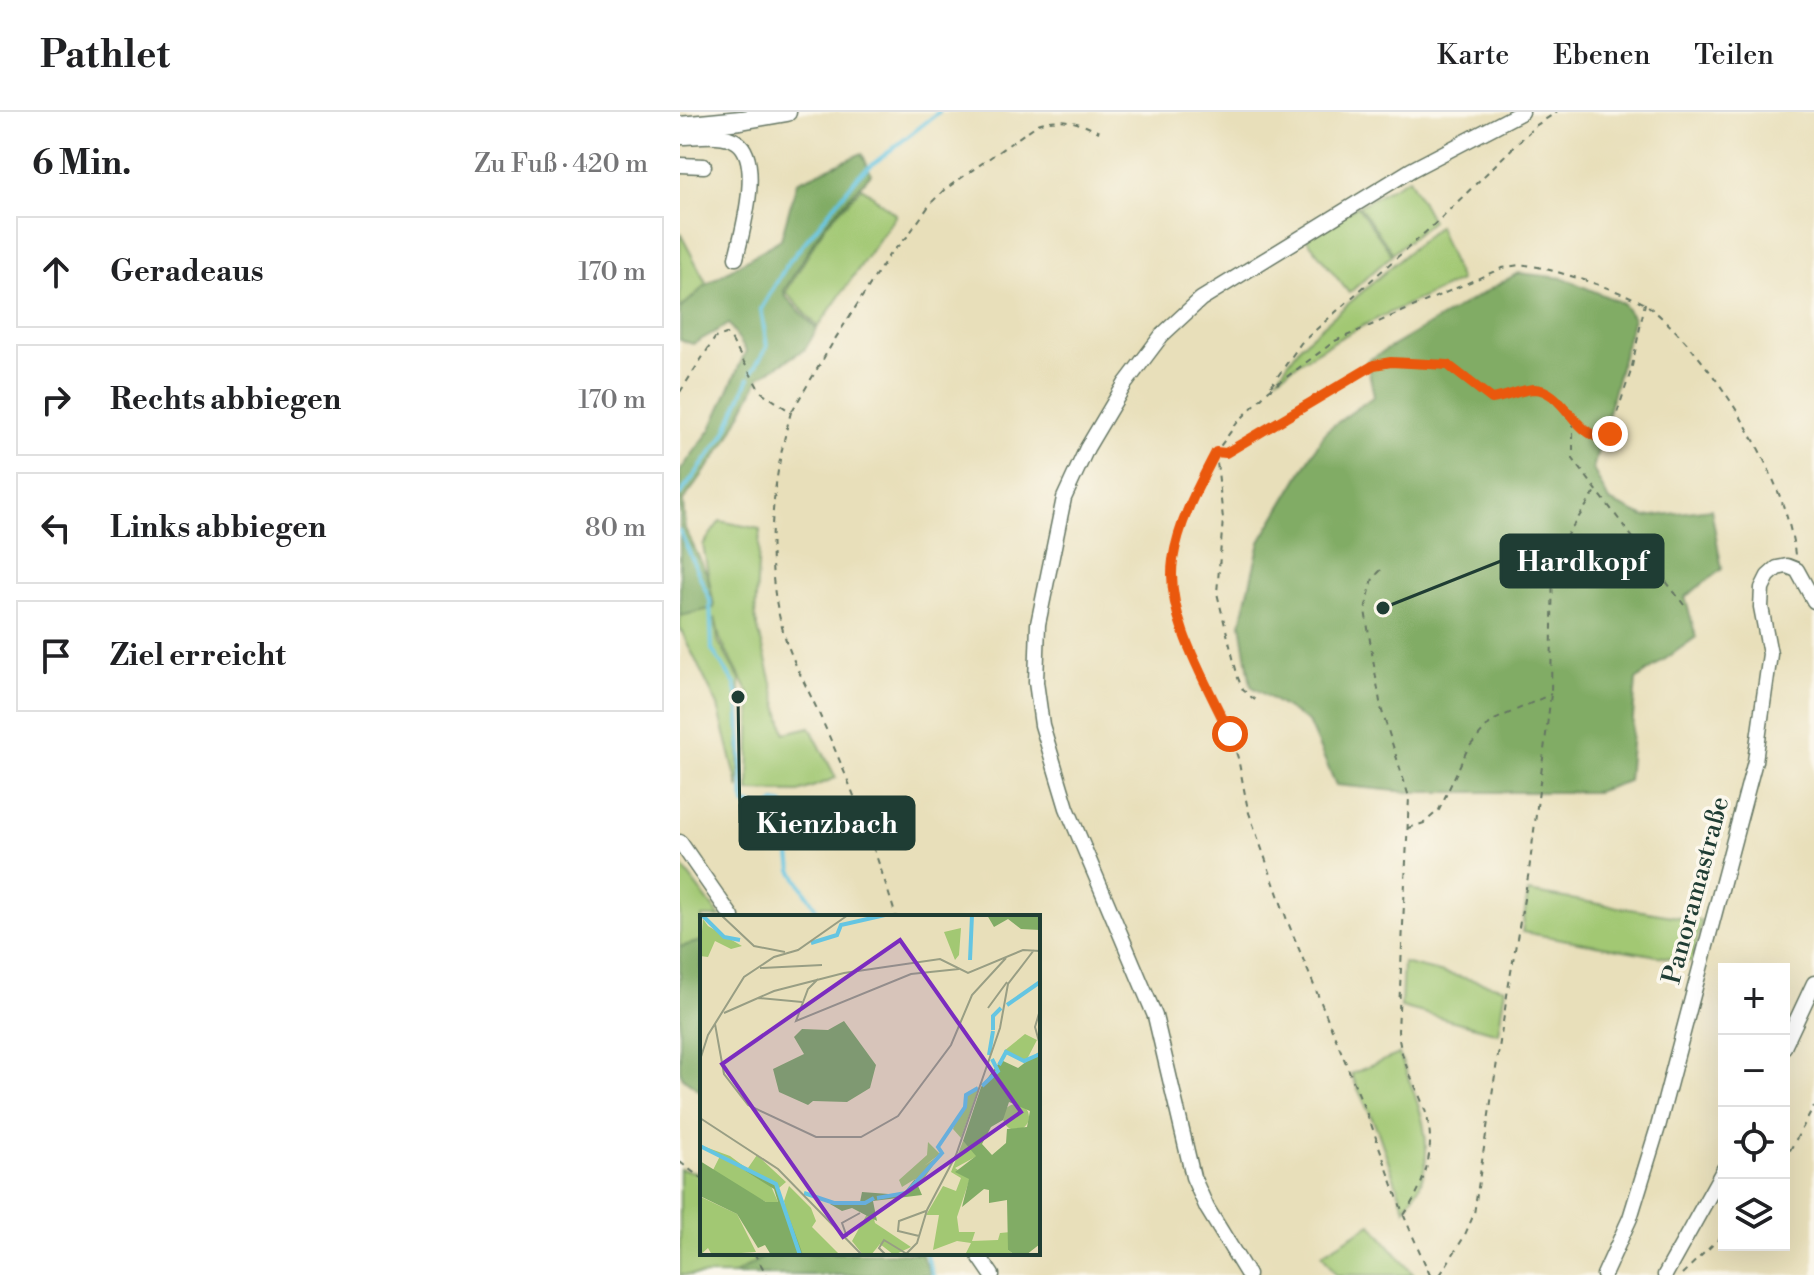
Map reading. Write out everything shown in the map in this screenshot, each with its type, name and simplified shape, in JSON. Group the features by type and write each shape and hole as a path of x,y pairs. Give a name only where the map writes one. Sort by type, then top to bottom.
{"main road":[{"path":"680,126 753,119 787,112"}],"street":[{"path":"1248,1275 1207,1208 1193,1177 1155,1016 1067,808 1042,725 1036,682 1038,624 1064,498 1087,448 1125,384 1162,335 1201,299 1411,170 1522,112"},
{"path":"680,137 714,136 735,140 744,149 751,186 736,258"},
{"path":"680,165 704,166"},
{"name":"Panoramastraße","path":"1604,1275 1630,1218 1658,1127 1713,910 1755,761 1770,654 1761,607 1762,588 1777,568 1787,566 1797,570 1814,601"},
{"path":"680,842 731,915"},
{"path":"1790,1035 1814,983"},
{"path":"1665,1275 1718,1179"},
{"path":"978,1255 992,1275"}],"path":[{"path":"1269,390 1301,343 1439,220 1535,126 1557,112"},
{"path":"895,915 856,806 780,622 774,583 774,519 783,441 791,412 835,339 889,255 944,190 1038,124 1063,119 1099,132"},
{"path":"1430,1275 1287,920 1248,810 1230,734 1186,640 1173,592 1173,561 1187,508 1216,452 1237,423 1269,390 1335,341 1502,268 1524,265 1582,280 1645,303 1668,323 1712,375 1736,411 1774,478 1794,539"},
{"path":"1216,452 1226,453 1374,365 1391,362 1448,365 1492,399 1532,389 1548,391 1573,420 1593,437 1604,439 1610,434 1631,371 1645,303"},
{"path":"680,392 715,338 726,334 760,391 791,412"},
{"path":"1573,420 1573,459 1684,605"},
{"path":"1216,452 1223,519 1217,593 1238,678 1243,690 1255,700"},
{"path":"1440,1275 1464,1237 1474,1214 1529,871 1551,694 1553,556 1596,491"},
{"path":"1381,570 1373,578 1365,610 1381,708 1409,797 1398,1031 1400,1054 1424,1105 1429,1157 1425,1181 1404,1216"},
{"path":"1407,829 1424,823 1439,810 1468,748 1492,721 1551,694"},
{"path":"1790,1150 1814,1107"},
{"path":"680,1162 700,1177"},
{"path":"1681,1275 1718,1240"},
{"path":"755,1255 767,1275"}],"green space":[{"path":"862,153 871,174 824,225 784,291 786,297 817,329 805,349 760,377 726,443 683,501 685,529 708,576 714,608 680,616 680,471 711,429 746,351 729,324 693,344 680,340 680,309 707,284 781,239 797,182"},
{"path":"1409,178 1432,221 1393,253 1359,206"},
{"path":"862,187 896,215 818,327 786,292 825,226"},
{"path":"1357,206 1392,255 1349,293 1306,238"},
{"path":"1438,226 1460,281 1343,336 1277,378 1302,344"},
{"path":"680,233 707,284 681,309 680,309"},
{"path":"1518,273 1563,278 1622,303 1633,318 1593,469 1609,501 1645,517 1711,509 1722,569 1685,597 1696,637 1636,680 1628,781 1596,792 1407,792 1336,785 1308,722 1251,686 1241,623 1260,542 1326,431 1374,396 1367,361"},
{"path":"720,521 760,529 755,617 785,733 810,727 836,778 799,792 749,791 751,697 720,639 715,617 718,641 740,680 739,789 718,706 680,628 680,616 714,607 703,545"},
{"path":"680,864 718,915 700,915 700,942 680,947"},
{"path":"1528,892 1702,921 1692,962 1522,932"},
{"path":"700,942 700,1091 683,1078 680,1071 680,947"},
{"path":"1403,963 1505,988 1498,1033 1401,1007"},
{"path":"1399,1054 1422,1116 1426,1149 1421,1182 1405,1209 1377,1129 1351,1074"},
{"path":"680,1169 700,1173 700,1255 763,1257 734,1275 680,1275"},
{"path":"1371,1224 1414,1275 1336,1275 1322,1254"},
{"path":"922,1255 931,1275 734,1275 763,1257"}],"waterway":[{"path":"752,372 767,347 761,309 788,263 859,175 939,112"},
{"path":"680,495 725,434 749,378"},
{"path":"680,531 710,600 712,650 735,684 744,804 768,808 775,802 783,804 792,870 820,915"},
{"path":"927,1255 933,1275"}],"place":[{"name":"Hardkopf","path":"1383,608"},
{"name":"Kienzbach","path":"738,697"}],"route":[{"path":"1230,734 1186,640 1173,592 1173,561 1187,508 1216,452 1226,453 1374,365 1391,362 1448,365 1492,399 1532,389 1548,391 1573,420 1593,437 1604,439 1610,434"}]}
